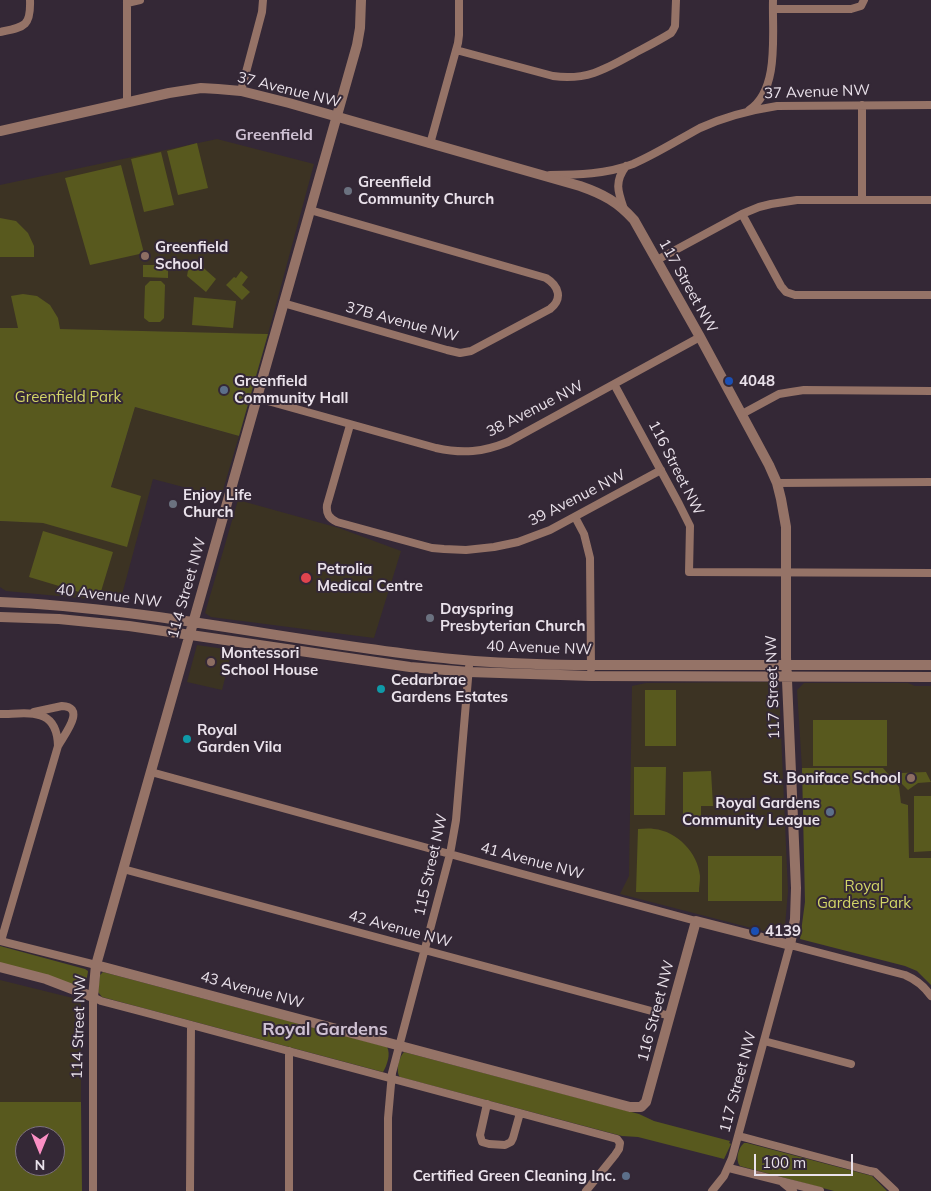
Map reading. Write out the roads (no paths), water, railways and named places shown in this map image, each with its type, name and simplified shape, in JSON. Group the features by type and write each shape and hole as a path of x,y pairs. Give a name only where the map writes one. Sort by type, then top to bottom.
{"street":[{"path":"0,32 19,28 27,22 30,12 30,0"},
{"path":"127,102 126,2 140,0"},
{"path":"241,91 262,12 263,0"},
{"name":"114 Street NW","path":"93,1191 93,997 96,965 337,117 359,35 361,0"},
{"path":"430,144 456,50 459,35 459,0"},
{"path":"456,50 560,77 574,78 590,75 606,69 673,30 676,0"},
{"path":"746,112 752,108 765,92 770,78 773,4 851,9 862,3"},
{"name":"37 Avenue NW","path":"0,131 185,90 218,88 241,91 538,174 595,192 610,199 624,209"},
{"path":"862,105 862,200"},
{"name":"37 Avenue NW","path":"538,174 581,174 626,166 656,153 713,123 746,112 777,106 931,106"},
{"path":"624,209 618,184 626,166"},
{"path":"657,260 742,214 759,207 780,202 797,200 931,200"},
{"name":"117 Street NW","path":"624,209 638,226 770,465 781,499 786,527 787,670 796,888 795,919 790,945 739,1136 728,1168 712,1191"},
{"name":"37B Avenue NW","path":"283,303 460,353 471,351 550,309 556,303 558,296 554,284 546,278 310,210"},
{"path":"742,214 786,292 795,295 931,295"},
{"name":"38 Avenue NW","path":"257,398 446,451 484,450 508,442 700,337"},
{"name":"116 Street NW","path":"614,384 680,504 690,526 689,572 786,573"},
{"path":"742,414 783,393 804,390 931,391"},
{"name":"39 Avenue NW","path":"350,425 327,505 329,517 337,522 444,550 494,548 542,534 661,470"},
{"path":"776,483 931,482"},
{"path":"576,516 587,542 590,558 591,676"},
{"path":"786,573 931,573"},
{"name":"40 Avenue NW","path":"0,602 74,607 193,622 390,652 470,660 528,664 787,670 931,676"},
{"name":"40 Avenue NW","path":"0,617 88,621 410,667 516,675 591,676 931,666"},
{"name":"115 Street NW","path":"388,1191 388,1118 391,1078 450,854 457,812 470,660"},
{"path":"0,941 58,746 74,718 72,709 65,706 24,714"},
{"path":"0,714 41,715 46,717 53,724 58,739 58,746"},
{"name":"41 Avenue NW","path":"151,772 696,921 906,976 918,981 931,996"},
{"name":"42 Avenue NW","path":"123,870 670,1016"},
{"name":"116 Street NW","path":"641,1107 646,1102 696,921"},
{"name":"43 Avenue NW","path":"0,941 634,1108 641,1107"},
{"path":"0,967 46,979 109,1003 620,1141 618,1152 586,1191"},
{"path":"190,1025 190,1191"},
{"path":"764,1041 851,1064"},
{"path":"289,1051 289,1191"},
{"path":"487,1104 480,1134 482,1142 486,1144 506,1145 511,1142 514,1138 520,1113"},
{"path":"739,1136 874,1172 895,1191"},
{"path":"728,1168 820,1191"},
{"path":"782,1181 793,1191"}],"place":[{"name":"Greenfield Community Church","path":"348,191"},
{"name":"Greenfield School","path":"145,256"},
{"name":"4048","path":"729,381"},
{"name":"Greenfield Community Hall","path":"224,390"},
{"name":"Enjoy Life Church","path":"173,504"},
{"name":"Petrolia Medical Centre","path":"306,578"},
{"name":"Dayspring Presbyterian Church","path":"430,618"},
{"name":"Montessori School House","path":"211,662"},
{"name":"Cedarbrae Gardens Estates","path":"381,689"},
{"name":"Royal Garden Vila","path":"187,739"},
{"name":"St. Boniface School","path":"911,778"},
{"name":"Royal Gardens Community League","path":"830,812"},
{"name":"4139","path":"755,931"},
{"name":"Certified Green Cleaning Inc.","path":"626,1176"}],"district":[{"name":"Greenfield","path":"274,135"},
{"name":"Royal Gardens","path":"325,1030"}],"park label":[{"name":"Greenfield Park","path":"68,397"},
{"name":"Royal Gardens Park","path":"864,894"}]}
